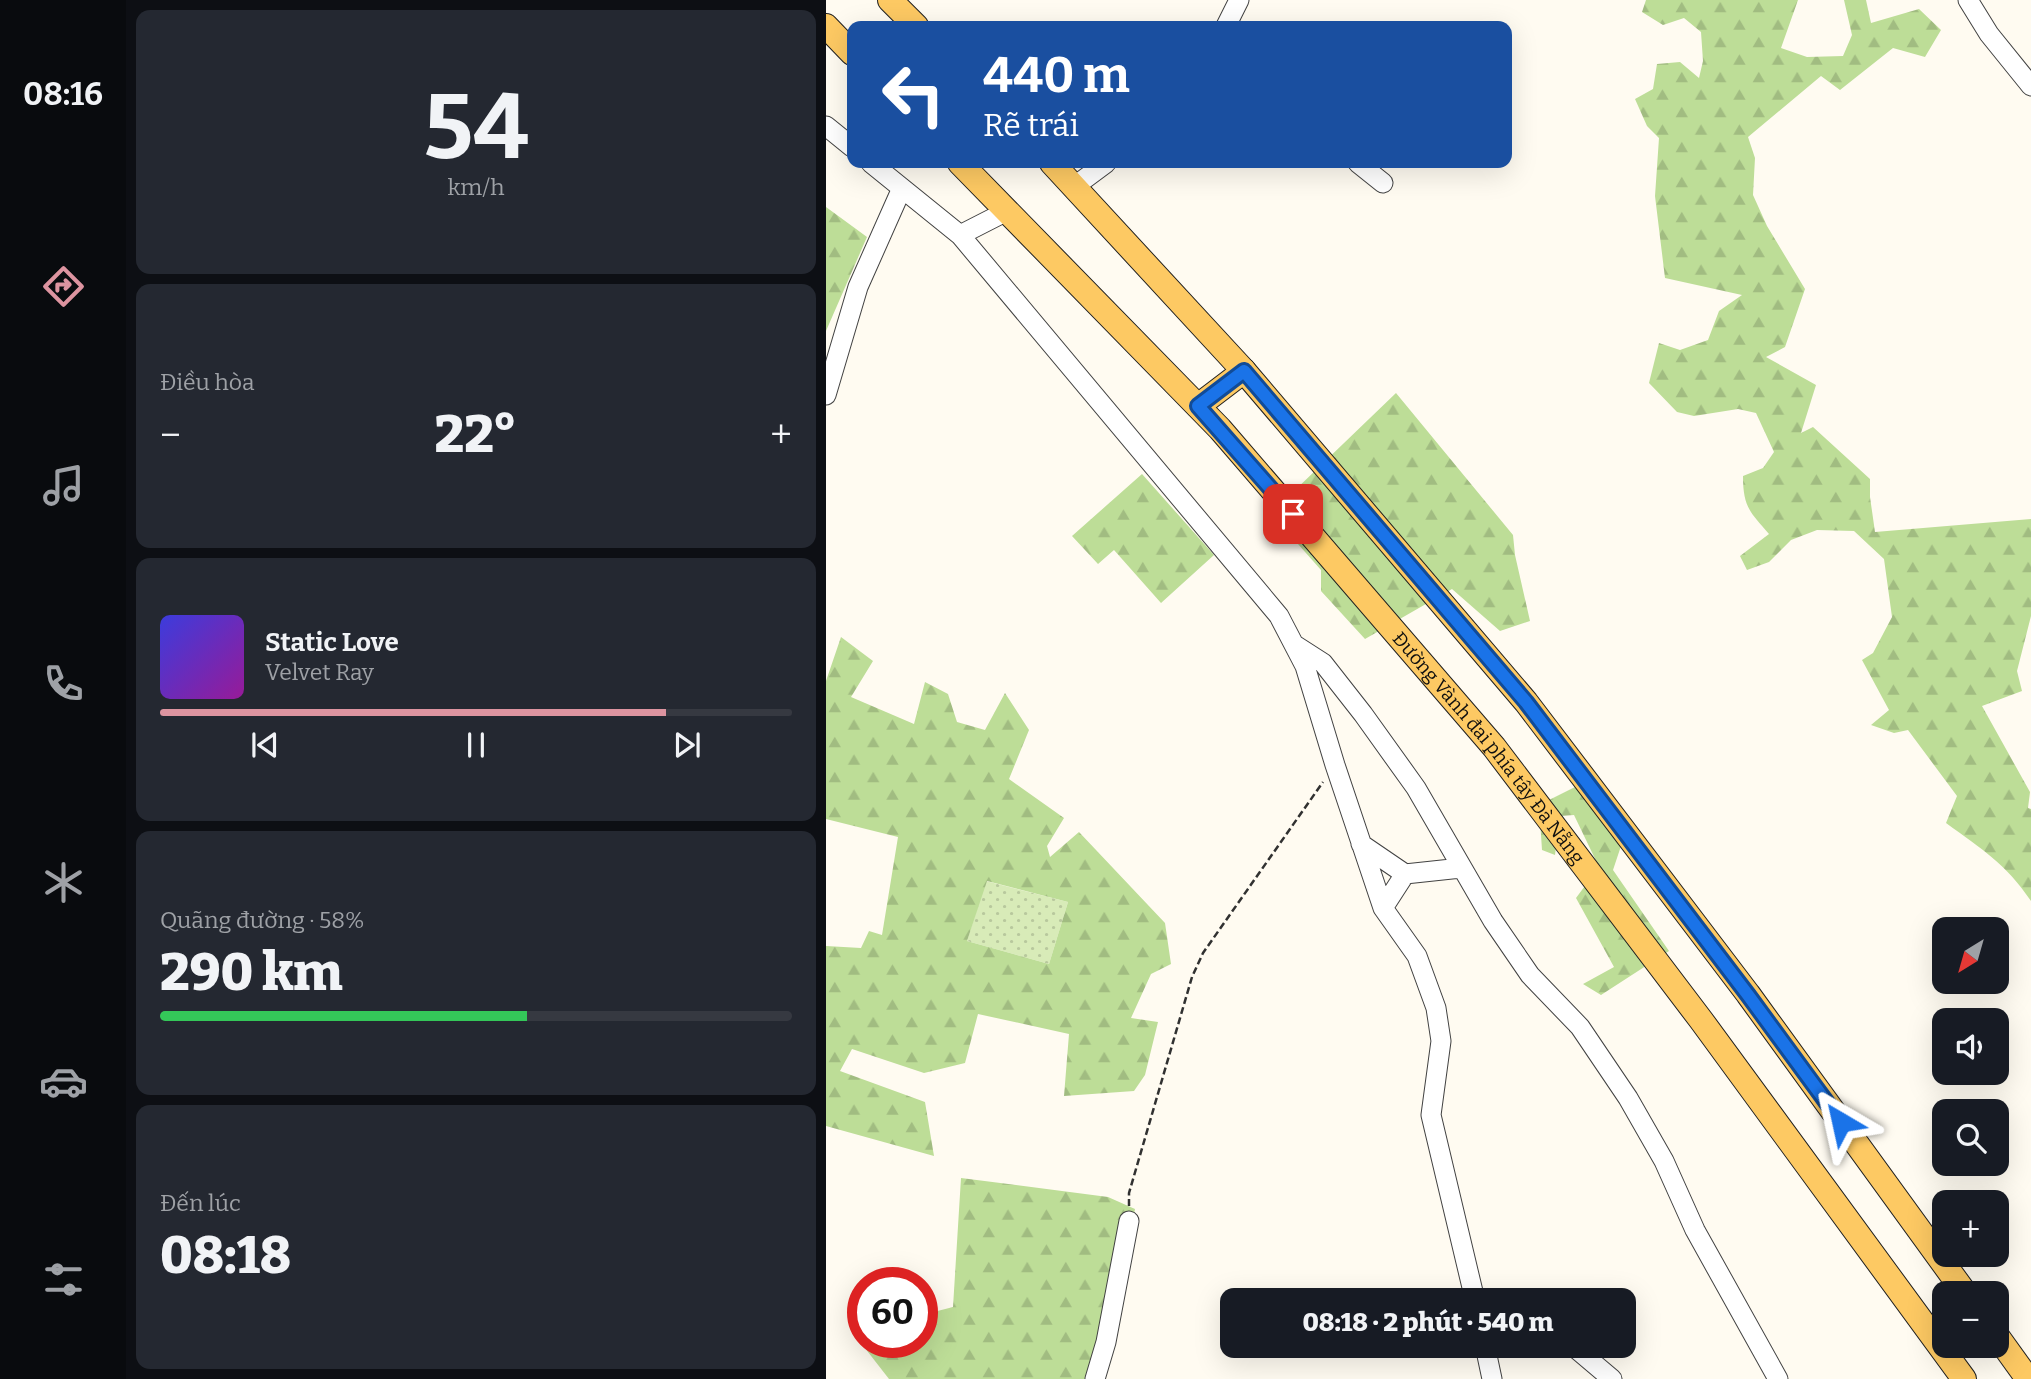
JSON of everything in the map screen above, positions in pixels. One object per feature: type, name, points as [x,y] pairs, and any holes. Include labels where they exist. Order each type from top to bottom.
[{"type":"main road","points":[[890,0],[911,21]]},
{"type":"main road","points":[[826,26],[847,47]]},
{"type":"main road","name":"Đường Vành đai phía tây Đà Nẵng","points":[[965,168],[1220,429],[1494,747],[1701,1020],[1964,1379]]},
{"type":"main road","points":[[1057,168],[1244,371],[1526,702],[1748,995],[1956,1281]]},
{"type":"main road","points":[[1198,406],[1244,371]]},
{"type":"main road","points":[[2009,1353],[2028,1379]]},
{"type":"street","points":[[1228,21],[1239,0]]},
{"type":"street","points":[[1968,0],[1989,34],[2031,86]]},
{"type":"street","points":[[826,126],[847,143]]},
{"type":"street","points":[[877,168],[960,235],[1279,616],[1294,644],[1305,666],[1383,908],[1417,956],[1436,1008],[1441,1041],[1431,1115],[1472,1288]]},
{"type":"street","points":[[1075,186],[1099,168]]},
{"type":"street","points":[[1364,168],[1382,183]]},
{"type":"street","points":[[826,395],[858,287],[902,188]]},
{"type":"street","points":[[960,235],[1007,211]]},
{"type":"street","points":[[1294,644],[1323,663],[1363,714],[1416,788],[1493,921],[1530,975],[1580,1027],[1629,1098],[1664,1161],[1695,1230],[1778,1379]]},
{"type":"street","points":[[1361,844],[1405,874],[1461,868]]},
{"type":"street","points":[[1383,908],[1405,874]]},
{"type":"street","points":[[1095,1379],[1106,1342],[1129,1221]]},
{"type":"street","points":[[1488,1358],[1492,1379]]},
{"type":"street","points":[[1587,1358],[1612,1379]]},
{"type":"path","points":[[1129,1221],[1129,1193],[1197,965],[1215,934],[1335,765]]},
{"type":"green space","points":[[1646,0],[1798,0],[1781,48],[1807,57],[1843,56],[1852,35],[1844,0],[1866,0],[1871,23],[1919,9],[1941,30],[1925,57],[1893,48],[1840,90],[1821,76],[1748,137],[1755,158],[1753,195],[1767,226],[1805,289],[1785,347],[1766,357],[1816,385],[1801,433],[1813,427],[1870,479],[1875,532],[2031,519],[2031,616],[2017,671],[2022,691],[1982,706],[2030,792],[2028,808],[2031,809],[2031,901],[2002,867],[1946,823],[1957,796],[1908,730],[1894,733],[1871,725],[1889,710],[1862,660],[1873,653],[1892,617],[1884,559],[1854,531],[1817,530],[1791,540],[1769,562],[1747,570],[1740,556],[1769,534],[1746,502],[1743,476],[1763,468],[1774,452],[1756,413],[1738,409],[1694,416],[1677,412],[1649,383],[1659,343],[1680,350],[1708,340],[1719,311],[1742,295],[1665,278],[1655,196],[1659,138],[1647,126],[1635,99],[1653,89],[1657,64],[1680,62],[1699,78],[1703,61],[1701,32],[1684,18],[1663,25],[1642,12]]},
{"type":"green space","points":[[826,207],[867,237],[826,331]]},
{"type":"green space","points":[[1396,393],[1513,535],[1530,621],[1500,631],[1452,589],[1365,639],[1321,591],[1321,570],[1290,535],[1291,494]]},
{"type":"green space","points":[[1142,474],[1214,555],[1161,603],[1114,550],[1098,564],[1072,536]]},
{"type":"green space","points":[[841,637],[873,661],[851,697],[914,724],[925,682],[948,694],[957,722],[985,730],[1005,693],[1029,730],[1009,779],[1064,818],[1047,846],[1050,857],[1079,832],[1165,923],[1171,964],[1151,974],[1131,1018],[1158,1022],[1145,1075],[1134,1091],[1064,1096],[1069,1034],[978,1014],[965,1063],[924,1073],[852,1049],[840,1071],[925,1102],[934,1156],[826,1126],[826,946],[861,948],[869,931],[882,935],[898,837],[826,819],[826,681]],"holes":[[[987,881],[1068,902],[1049,964],[967,941]]]},
{"type":"green space","points":[[1589,780],[1627,828],[1613,870],[1669,951],[1601,995],[1583,984],[1614,967],[1576,898],[1599,867],[1574,815],[1560,816],[1555,855],[1542,850],[1539,805]]},
{"type":"green space","points":[[986,881],[1068,902],[1049,964],[967,941]]},
{"type":"green space","points":[[961,1178],[1108,1197],[1135,1209],[1106,1370],[1101,1379],[889,1379],[873,1358],[938,1358],[938,1311],[953,1307]]},
{"type":"route","points":[[1293,514],[1198,406],[1244,371],[1526,702],[1841,1122]]}]
